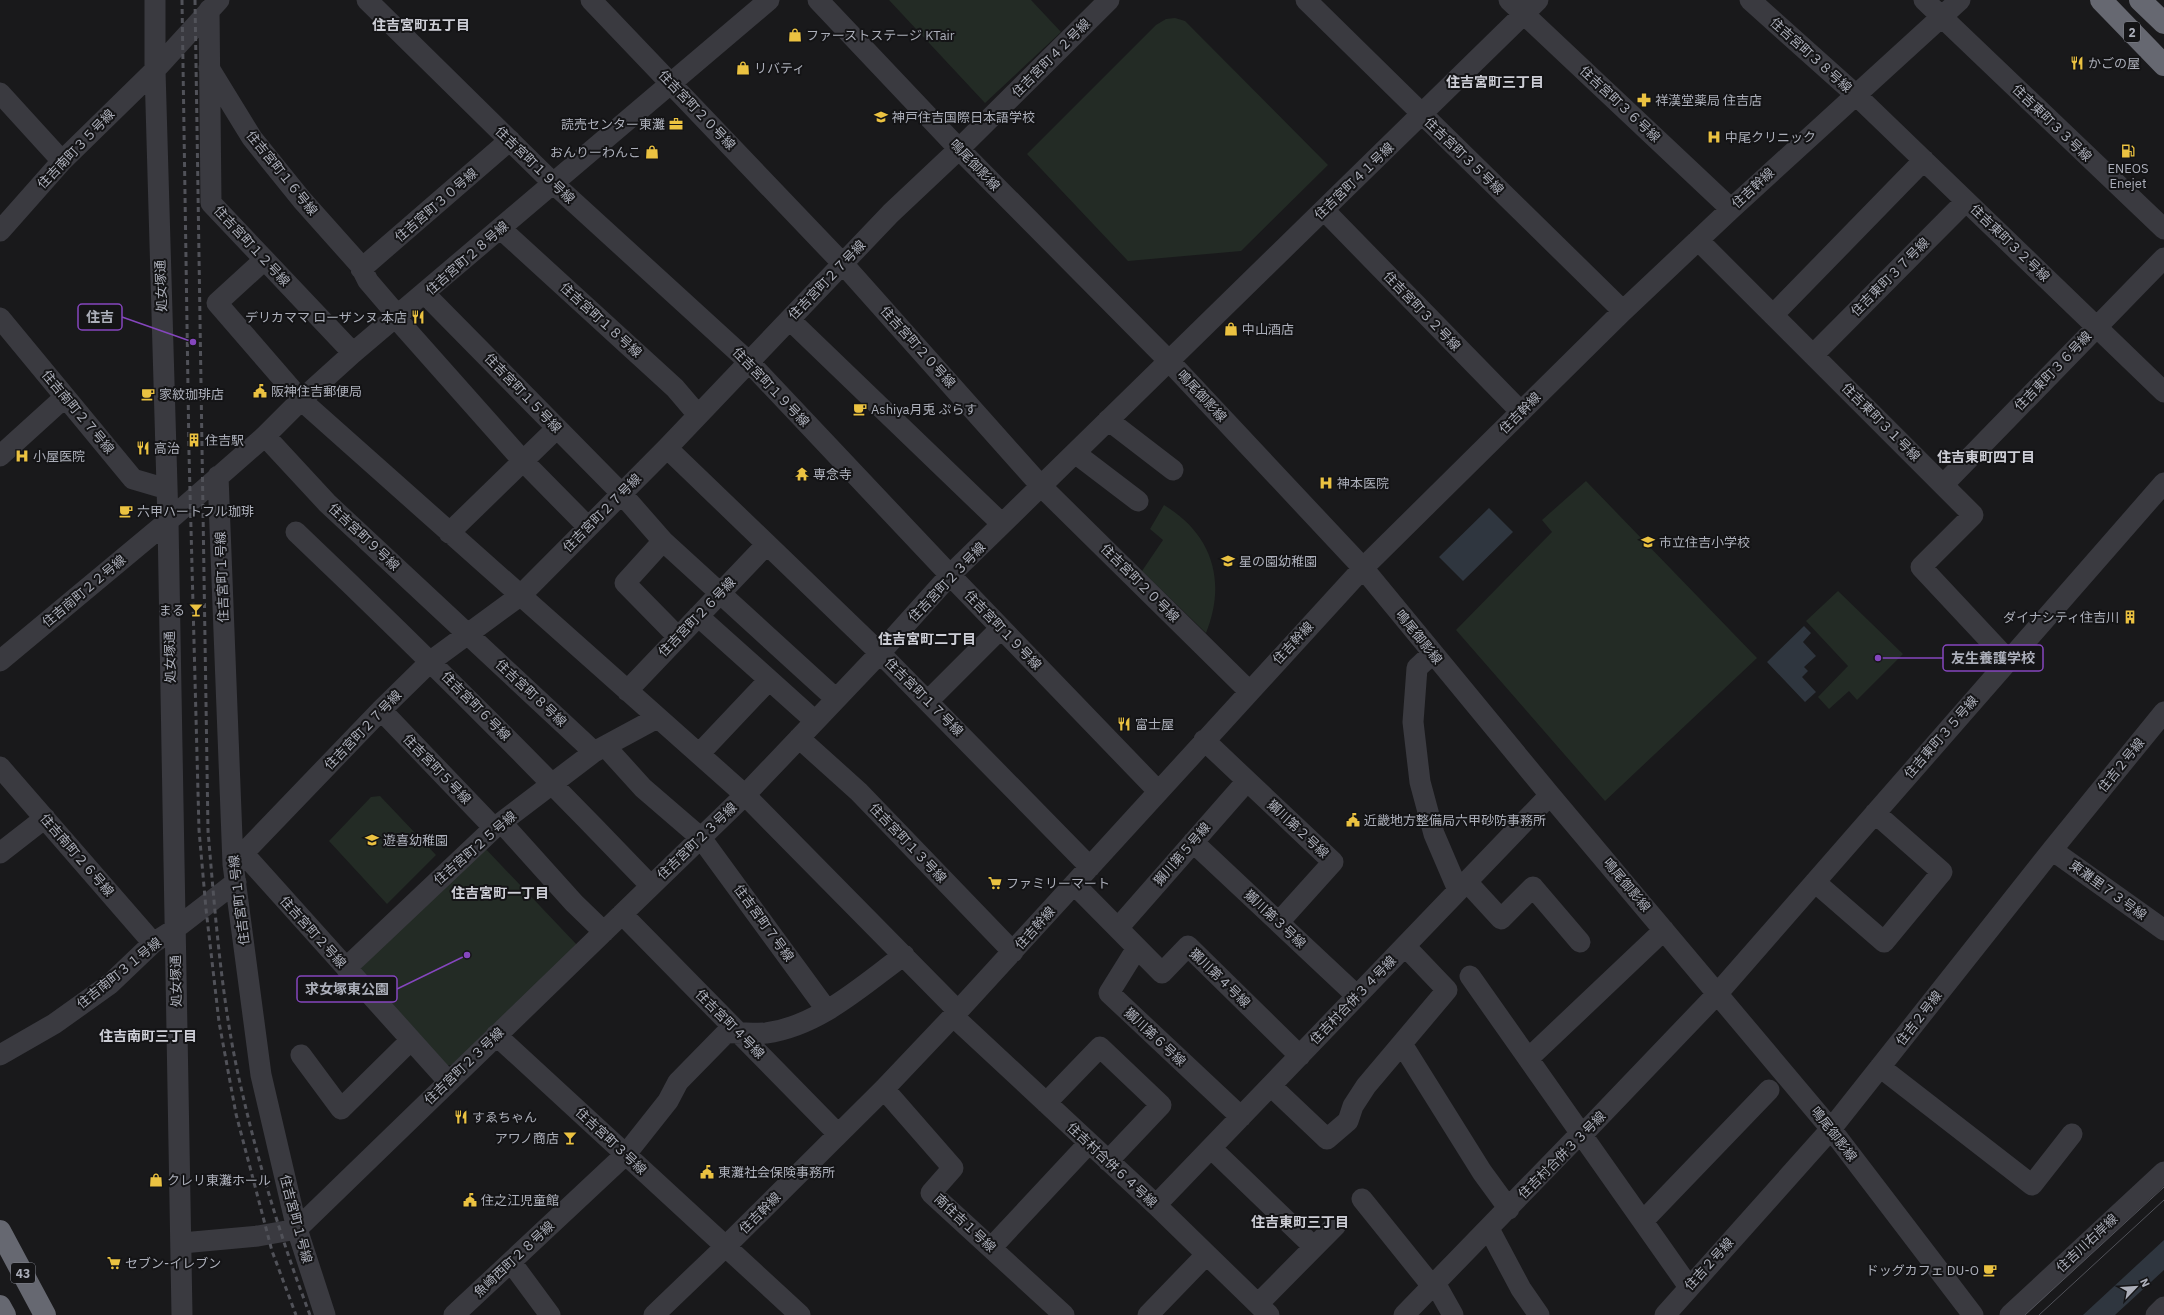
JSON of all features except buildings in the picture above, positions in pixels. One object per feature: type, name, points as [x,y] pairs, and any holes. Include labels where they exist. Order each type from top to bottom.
[{"type":"highway","name":"2","points":[[2101,0],[2164,65]]},
{"type":"highway","name":"2","points":[[2140,0],[2164,23]]},
{"type":"highway","name":"43","points":[[0,1231],[45,1315]]},
{"type":"highway","points":[[0,1253],[33,1315]]},
{"type":"highway","points":[[0,1306],[5,1315]]},
{"type":"street","name":"処女塚通","points":[[155,0],[155,70],[168,521],[182,1243],[182,1315]]},
{"type":"street","name":"住吉宮町１９号線","points":[[367,0],[554,184],[749,362],[950,575],[1158,791]]},
{"type":"street","name":"住吉宮町２０号線","points":[[591,0],[844,264],[1041,486],[1249,691]]},
{"type":"street","name":"住吉宮町２８号線","points":[[168,521],[265,436],[301,400],[353,353],[425,294],[770,0]]},
{"type":"street","name":"鳴尾御影線","points":[[818,0],[959,149],[1169,361],[1363,568],[1550,795],[1832,1129],[1973,1315]]},
{"type":"street","name":"住吉宮町４２号線","points":[[959,149],[1110,0]]},
{"type":"street","name":"住吉宮町３５号線","points":[[1306,0],[1421,115],[1623,311]]},
{"type":"street","name":"住吉宮町３８号線","points":[[1750,0],[1855,94]]},
{"type":"street","name":"住吉東町３３号線","points":[[1924,0],[2164,229]]},
{"type":"street","name":"住吉幹線","points":[[654,1315],[726,1246],[884,1089],[1013,952],[1204,740],[1363,568],[1623,311],[1855,94],[1960,0]]},
{"type":"street","name":"住吉南町３５号線","points":[[0,231],[62,161],[155,70],[214,5]]},
{"type":"street","points":[[209,67],[214,5]]},
{"type":"street","name":"住吉宮町４１号線","points":[[1169,361],[1421,115],[1524,5]]},
{"type":"street","name":"住吉宮町３６号線","points":[[1524,5],[1731,209]]},
{"type":"street","name":"住吉宮町１２号線","points":[[209,67],[211,203],[353,353]]},
{"type":"street","name":"住吉宮町１６号線","points":[[209,67],[252,138],[302,200],[361,269],[368,281],[397,317],[523,461],[588,527]]},
{"type":"street","points":[[0,93],[62,161]]},
{"type":"street","name":"住吉東町３２号線","points":[[1855,94],[2164,392]]},
{"type":"street","name":"住吉宮町３０号線","points":[[361,269],[510,140]]},
{"type":"street","name":"住吉宮町２７号線","points":[[175,929],[238,867],[381,710],[431,661],[521,595],[667,448],[891,213],[959,149]]},
{"type":"street","points":[[1774,314],[1924,160]]},
{"type":"street","name":"住吉東町３７号線","points":[[1814,354],[1966,201]]},
{"type":"street","name":"住吉宮町３２号線","points":[[1324,210],[1521,412]]},
{"type":"street","name":"住吉宮町１８号線","points":[[501,229],[675,388],[698,415]]},
{"type":"street","name":"住吉東町３１号線","points":[[1698,240],[1774,314],[1973,515],[1921,567],[2008,660]]},
{"type":"street","name":"住吉東町３６号線","points":[[1943,485],[2164,258]]},
{"type":"street","name":"住吉村合併６４号線","points":[[264,260],[217,303],[301,400],[745,795],[904,955],[955,1014],[1046,1103],[1156,1206],[1261,1311]]},
{"type":"street","name":"住吉宮町１５号線","points":[[425,294],[621,493],[663,541],[719,594],[836,699]]},
{"type":"street","name":"住吉南町２７号線","points":[[0,318],[133,480],[167,489]]},
{"type":"street","points":[[790,320],[1002,524]]},
{"type":"street","name":"住吉宮町２３号線","points":[[297,1229],[448,1080],[604,932],[745,795],[880,653],[950,575],[1169,361]]},
{"type":"street","points":[[0,456],[65,397]]},
{"type":"street","points":[[1108,420],[1173,470]]},
{"type":"street","points":[[449,533],[557,428]]},
{"type":"street","name":"住吉宮町９号線","points":[[265,436],[327,503],[468,634]]},
{"type":"street","name":"住吉宮町１７号線","points":[[667,448],[880,653],[1090,867]]},
{"type":"street","points":[[1075,453],[1138,501]]},
{"type":"street","name":"住吉宮町１号線","points":[[218,476],[238,867],[261,1075],[297,1229],[325,1315]]},
{"type":"street","name":"住吉東町３５号線","points":[[1718,993],[2164,483]]},
{"type":"street","name":"住吉南町２２号線","points":[[0,661],[168,521]]},
{"type":"street","name":"住吉宮町６号線","points":[[296,532],[431,661],[553,783],[651,886]]},
{"type":"street","points":[[663,541],[625,583],[678,637]]},
{"type":"street","name":"住吉宮町２６号線","points":[[627,691],[767,544]]},
{"type":"street","points":[[698,616],[815,721]]},
{"type":"street","points":[[928,701],[1001,628]]},
{"type":"street","name":"住吉宮町８号線","points":[[468,634],[701,838]]},
{"type":"street","points":[[1433,653],[1418,668],[1413,722],[1420,782],[1434,834],[1462,886],[1501,919],[1533,887],[1580,942]]},
{"type":"street","points":[[699,754],[769,680]]},
{"type":"street","name":"住吉宮町５号線","points":[[381,710],[604,932]]},
{"type":"street","name":"住吉２号線","points":[[1665,1315],[1688,1287],[1832,1129],[2052,850],[2164,712]]},
{"type":"street","name":"住吉宮町２５号線","points":[[346,968],[498,825],[600,749],[657,718]]},
{"type":"street","name":"住吉宮町１３号線","points":[[799,738],[859,792],[1013,952]]},
{"type":"street","name":"獺川第２号線","points":[[1204,740],[1333,862],[1279,922]]},
{"type":"street","name":"住吉南町２６号線","points":[[0,767],[153,943]]},
{"type":"street","name":"獺川第５号線","points":[[1118,928],[1247,781]]},
{"type":"street","name":"住吉村合併３４号線","points":[[1156,1206],[1550,795]]},
{"type":"street","points":[[1815,882],[1884,942],[1942,872],[1876,813]]},
{"type":"street","points":[[0,853],[45,818]]},
{"type":"street","name":"住吉宮町７号線","points":[[701,838],[826,1009]]},
{"type":"street","name":"獺川第３号線","points":[[1193,842],[1357,996]]},
{"type":"street","name":"東灘里７３号線","points":[[2052,850],[2164,930]]},
{"type":"street","name":"住吉宮町２号線","points":[[238,867],[346,968],[448,1080]]},
{"type":"street","name":"獺川第４号線","points":[[1074,884],[1162,973],[1188,946],[1300,1056]]},
{"type":"street","name":"住吉宮町４号線","points":[[622,914],[838,1134]]},
{"type":"street","name":"住吉南町３１号線","points":[[0,1055],[54,1024],[110,984],[153,943],[175,929]]},
{"type":"street","points":[[1529,1058],[1664,930]]},
{"type":"street","points":[[1271,1086],[1327,1139],[1348,1121],[1353,1106],[1366,1086],[1448,990],[1405,946]]},
{"type":"street","name":"獺川第６号線","points":[[1137,948],[1109,993],[1241,1117]]},
{"type":"street","points":[[737,1032],[765,1033],[789,1028],[808,1020],[853,993],[904,955]]},
{"type":"street","points":[[1470,976],[1583,1134],[1688,1287]]},
{"type":"street","name":"住吉村合併３３号線","points":[[1404,1315],[1489,1230],[1573,1141],[1583,1134],[1718,993]]},
{"type":"street","name":"魚崎西町２８号線","points":[[454,1315],[626,1154],[668,1101],[678,1082],[726,1033],[737,1032]]},
{"type":"street","name":"住吉宮町３号線","points":[[496,1035],[800,1315]]},
{"type":"street","points":[[302,1055],[341,1109],[411,1040]]},
{"type":"street","points":[[1402,1044],[1482,1172],[1509,1209]]},
{"type":"street","points":[[1046,1103],[1100,1047],[1161,1105],[1108,1162]]},
{"type":"street","points":[[1880,1067],[2032,1185],[2072,1134]]},
{"type":"street","name":"南住吉１号線","points":[[884,1089],[953,1168],[931,1193],[1064,1315]]},
{"type":"street","points":[[1643,1221],[1769,1090]]},
{"type":"street","points":[[992,1248],[1089,1143]]},
{"type":"street","points":[[1212,1148],[1314,1247]]},
{"type":"street","name":"住吉川右岸線","points":[[2010,1315],[2164,1172]]},
{"type":"street","points":[[1362,1199],[1434,1285],[1453,1315]]},
{"type":"street","points":[[1261,1311],[1314,1247],[1336,1225]]},
{"type":"street","points":[[182,1243],[258,1236],[297,1229]]},
{"type":"street","points":[[1489,1230],[1521,1289],[1539,1315]]},
{"type":"street","points":[[1148,1315],[1206,1255]]},
{"type":"street","points":[[511,1262],[550,1315]]},
{"type":"street","points":[[2156,1315],[2164,1307]]},
{"type":"shaded area","points":[[889,0],[1031,0],[1061,32],[985,103]]},
{"type":"shaded area","points":[[1175,18],[1185,21],[1328,165],[1241,251],[1128,261],[1027,154],[1156,25],[1166,19]]},
{"type":"shaded area","points":[[1586,481],[1757,658],[1605,801],[1456,630],[1552,532],[1542,520]]},
{"type":"shaded area","points":[[1164,505],[1194,530],[1204,545],[1211,560],[1215,577],[1215,595],[1212,614],[1206,633],[1142,571],[1163,540],[1150,529]]},
{"type":"shaded area","points":[[1489,508],[1513,532],[1463,581],[1439,557]]},
{"type":"shaded area","points":[[1838,591],[1903,654],[1857,700],[1849,691],[1829,709],[1818,697],[1848,666],[1806,621]]},
{"type":"shaded area","points":[[1804,626],[1811,633],[1803,642],[1816,656],[1804,667],[1808,671],[1802,677],[1816,692],[1805,702],[1767,662]]},
{"type":"shaded area","points":[[380,796],[436,855],[387,904],[329,841],[371,797]]},
{"type":"shaded area","points":[[482,845],[578,946],[456,1064],[445,1066],[358,971]]},
{"type":"shaded area","points":[[2164,1240],[2164,1270],[2115,1315],[2083,1315]]},
{"type":"tram line","points":[[2025,1315],[2164,1187]]},
{"type":"tram line","points":[[2039,1315],[2164,1200]]},
{"type":"railway","points":[[182,0],[189,453],[199,830],[206,909],[219,1022],[236,1114],[272,1251],[296,1315]]},
{"type":"railway","points":[[195,0],[208,831],[213,892],[227,1014],[238,1074],[270,1196],[310,1315]]},
{"type":"place","name":"ファーストステージ KTair","points":[[795,35]]},
{"type":"place","name":"かごの屋","points":[[2077,63]]},
{"type":"place","name":"リバティ","points":[[743,68]]},
{"type":"place","name":"祥漢堂薬局 住吉店","points":[[1644,100]]},
{"type":"place","name":"神戸住吉国際日本語学校","points":[[881,117]]},
{"type":"place","name":"読売センター東灘","points":[[676,124]]},
{"type":"place","name":"中尾クリニック","points":[[1714,137]]},
{"type":"place","name":"ENEOS Enejet","points":[[2128,151]]},
{"type":"place","name":"おんりーわんこ","points":[[652,152]]},
{"type":"place","name":"デリカママ ローザンヌ 本店","points":[[418,317]]},
{"type":"place","name":"中山酒店","points":[[1231,329]]},
{"type":"place","name":"住吉","points":[[193,342]]},
{"type":"place","name":"阪神住吉郵便局","points":[[260,391]]},
{"type":"place","name":"家紋珈琲店","points":[[148,394]]},
{"type":"place","name":"Ashiya月兎 ぷらす","points":[[860,409]]},
{"type":"place","name":"住吉駅","points":[[194,440]]},
{"type":"place","name":"高治","points":[[143,448]]},
{"type":"place","name":"小屋医院","points":[[22,456]]},
{"type":"place","name":"専念寺","points":[[802,474]]},
{"type":"place","name":"神本医院","points":[[1326,483]]},
{"type":"place","name":"六甲ハートフル珈琲","points":[[126,511]]},
{"type":"place","name":"市立住吉小学校","points":[[1648,542]]},
{"type":"place","name":"星の園幼稚園","points":[[1228,561]]},
{"type":"place","name":"まる","points":[[196,610]]},
{"type":"place","name":"ダイナシティ住吉川","points":[[2130,617]]},
{"type":"place","name":"友生養護学校","points":[[1878,658]]},
{"type":"place","name":"富士屋","points":[[1124,724]]},
{"type":"place","name":"近畿地方整備局六甲砂防事務所","points":[[1353,820]]},
{"type":"place","name":"遊喜幼稚園","points":[[372,840]]},
{"type":"place","name":"ファミリーマート","points":[[995,883]]},
{"type":"place","name":"求女塚東公園","points":[[467,955]]},
{"type":"place","name":"すゑちゃん","points":[[461,1117]]},
{"type":"place","name":"アワノ商店","points":[[570,1138]]},
{"type":"place","name":"東灘社会保険事務所","points":[[707,1172]]},
{"type":"place","name":"クレリ東灘ホール","points":[[156,1180]]},
{"type":"place","name":"住之江児童館","points":[[470,1200]]},
{"type":"place","name":"セブン-イレブン","points":[[114,1263]]},
{"type":"place","name":"ドッグカフェ DU-O","points":[[1990,1270]]},
{"type":"district","name":"住吉宮町五丁目","points":[[421,25]]},
{"type":"district","name":"住吉宮町三丁目","points":[[1495,82]]},
{"type":"district","name":"住吉東町四丁目","points":[[1986,457]]},
{"type":"district","name":"住吉宮町二丁目","points":[[927,639]]},
{"type":"district","name":"住吉宮町一丁目","points":[[500,893]]},
{"type":"district","name":"住吉南町三丁目","points":[[148,1036]]},
{"type":"district","name":"住吉東町三丁目","points":[[1300,1222]]}]
